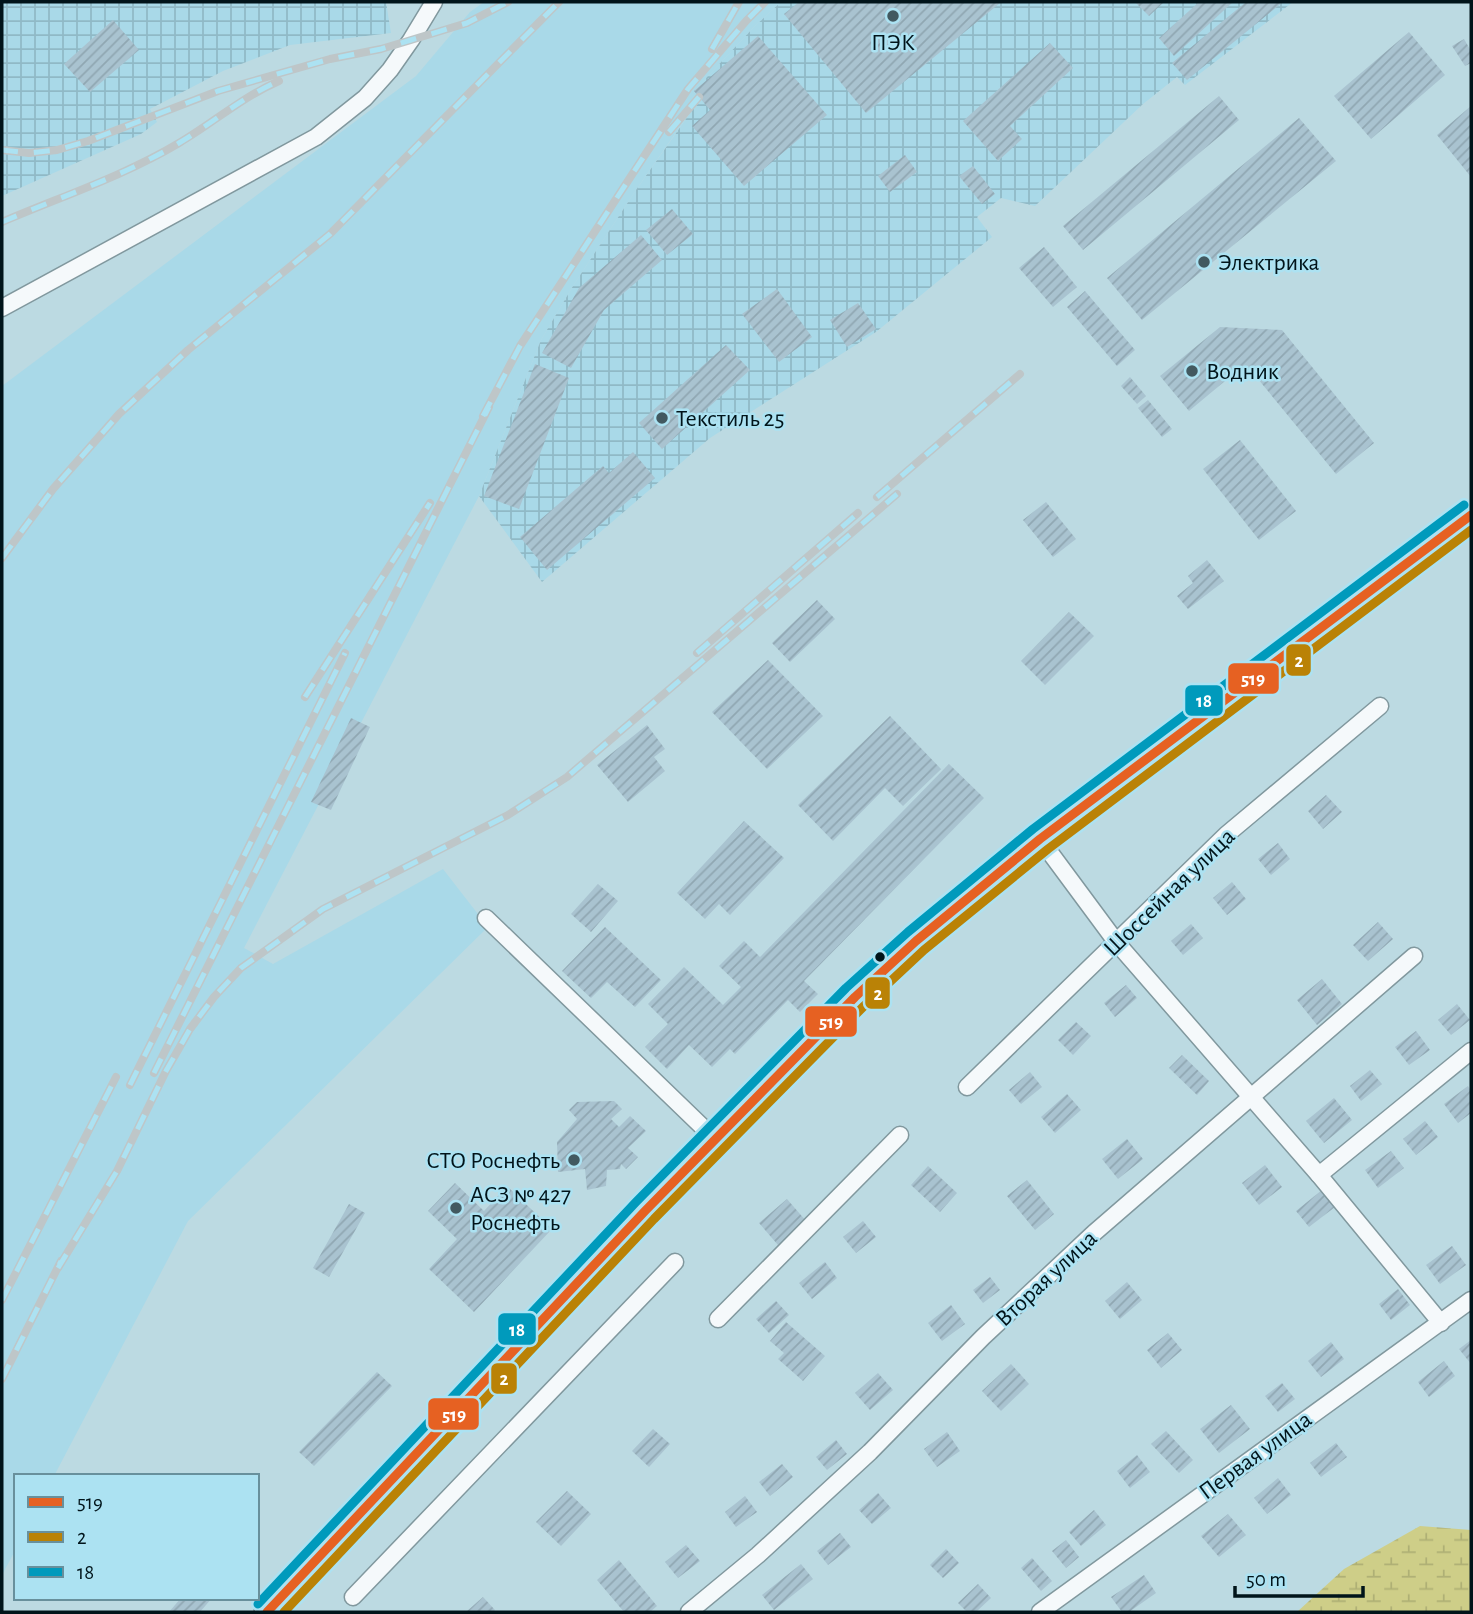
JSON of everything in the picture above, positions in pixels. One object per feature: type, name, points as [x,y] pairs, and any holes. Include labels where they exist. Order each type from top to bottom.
[{"type":"main road","points":[[267,1612],[855,997],[963,900],[1040,839],[1471,514]]},
{"type":"street","points":[[2,308],[316,138],[365,98],[390,70],[434,2]]},
{"type":"street","name":"Шоссейная улица","points":[[967,1087],[1226,835],[1380,706]]},
{"type":"street","points":[[1040,839],[1117,943],[1319,1175],[1441,1323]]},
{"type":"street","points":[[486,918],[716,1140]]},
{"type":"street","name":"Вторая улица","points":[[689,1612],[758,1555],[870,1452],[1045,1278],[1250,1096],[1414,956]]},
{"type":"street","points":[[1319,1175],[1471,1051]]},
{"type":"street","points":[[718,1320],[900,1135]]},
{"type":"street","points":[[353,1597],[675,1262]]},
{"type":"street","name":"Первая улица","points":[[1040,1612],[1471,1300]]},
{"type":"shaded area","points":[[2,2],[386,2],[391,33],[290,45],[223,71],[150,109],[157,122],[141,134],[2,196]]},
{"type":"shaded area","points":[[484,2],[781,2],[694,91],[700,98],[636,190],[541,340],[479,496],[244,948],[273,964],[443,869],[488,927],[188,1221],[55,1474],[14,1474],[14,1553],[2,1575],[2,386],[416,76],[470,12]]},
{"type":"shaded area","points":[[781,2],[1293,2],[1185,85],[1177,77],[1143,104],[1035,206],[1001,198],[977,217],[992,237],[876,332],[710,438],[542,582],[479,496],[541,340],[636,190],[700,99],[694,91]]},
{"type":"green space","points":[[1420,1526],[1471,1530],[1471,1612],[1297,1612],[1344,1569]]},
{"type":"building","points":[[799,2],[1000,3],[866,113],[784,14]]},
{"type":"building","points":[[1135,2],[1164,2],[1149,16]]},
{"type":"building","points":[[1199,2],[1233,2],[1174,56],[1159,38]]},
{"type":"building","points":[[1246,2],[1283,2],[1187,80],[1172,63]]},
{"type":"building","points":[[113,20],[139,50],[90,92],[64,64]]},
{"type":"building","points":[[1409,32],[1445,75],[1371,139],[1334,96]]},
{"type":"building","points":[[758,36],[827,115],[744,186],[692,126],[710,110],[694,91]]},
{"type":"building","points":[[1464,39],[1471,51],[1471,63],[1465,66],[1452,46]]},
{"type":"building","points":[[1050,43],[1073,68],[1010,126],[1022,139],[998,161],[963,121]]},
{"type":"building","points":[[1219,96],[1239,120],[1083,250],[1063,226]]},
{"type":"building","points":[[1471,106],[1471,177],[1437,135]]},
{"type":"building","points":[[1299,118],[1336,161],[1142,320],[1107,278]]},
{"type":"building","points":[[905,155],[917,172],[890,192],[878,176]]},
{"type":"building","points":[[973,166],[995,194],[982,204],[959,176]]},
{"type":"building","points":[[672,209],[693,234],[667,255],[646,230]]},
{"type":"building","points":[[641,235],[662,260],[604,310],[571,368],[542,353],[579,288]]},
{"type":"building","points":[[1044,247],[1077,287],[1053,307],[1019,268]]},
{"type":"building","points":[[777,289],[812,337],[779,362],[742,314]]},
{"type":"building","points":[[1085,291],[1135,350],[1117,366],[1067,307]]},
{"type":"building","points":[[858,303],[876,329],[847,347],[830,320]]},
{"type":"building","points":[[1220,327],[1282,330],[1374,443],[1336,474],[1253,373],[1237,371],[1189,411],[1160,376]]},
{"type":"building","points":[[726,345],[750,370],[662,449],[639,423]]},
{"type":"building","points":[[535,364],[569,378],[519,509],[484,496]]},
{"type":"building","points":[[1130,377],[1146,396],[1137,404],[1121,386]]},
{"type":"building","points":[[1148,400],[1172,429],[1162,437],[1138,408]]},
{"type":"building","points":[[1240,440],[1296,511],[1259,540],[1203,469]]},
{"type":"building","points":[[633,452],[655,478],[547,570],[520,537],[603,466],[609,473]]},
{"type":"building","points":[[1046,502],[1076,539],[1053,557],[1023,520]]},
{"type":"building","points":[[1207,560],[1224,581],[1188,609],[1177,596],[1193,583],[1188,576]]},
{"type":"building","points":[[817,600],[835,619],[790,662],[772,643]]},
{"type":"building","points":[[1069,612],[1094,636],[1045,685],[1021,661]]},
{"type":"building","points":[[768,660],[823,716],[767,769],[712,712]]},
{"type":"building","points":[[890,716],[941,769],[903,806],[885,788],[833,841],[798,805]]},
{"type":"building","points":[[351,718],[370,727],[331,810],[311,802]]},
{"type":"building","points":[[647,725],[665,749],[654,757],[665,771],[628,802],[597,765]]},
{"type":"building","points":[[949,764],[984,798],[804,981],[818,994],[800,1012],[788,1000],[735,1054],[730,1049],[712,1067],[689,1045],[667,1069],[645,1047],[668,1024],[648,1004],[684,967],[723,1005],[741,987],[719,966],[744,941],[760,957]]},
{"type":"building","points":[[1326,795],[1342,812],[1323,829],[1308,811]]},
{"type":"building","points":[[744,821],[784,858],[730,915],[719,904],[705,919],[677,893]]},
{"type":"building","points":[[1278,843],[1290,859],[1271,875],[1258,859]]},
{"type":"building","points":[[1232,882],[1246,899],[1227,915],[1213,898]]},
{"type":"building","points":[[598,884],[618,901],[591,932],[571,914]]},
{"type":"building","points":[[1378,922],[1393,939],[1368,961],[1353,945]]},
{"type":"building","points":[[1191,924],[1203,938],[1183,955],[1171,941]]},
{"type":"building","points":[[605,927],[661,980],[635,1007],[607,982],[591,998],[562,971]]},
{"type":"building","points":[[1322,979],[1342,1004],[1317,1025],[1297,1000]]},
{"type":"building","points":[[1126,985],[1137,998],[1115,1017],[1104,1003]]},
{"type":"building","points":[[1457,1004],[1470,1020],[1451,1035],[1438,1020]]},
{"type":"building","points":[[1076,1022],[1091,1036],[1073,1055],[1058,1040]]},
{"type":"building","points":[[1416,1031],[1430,1050],[1409,1065],[1395,1047]]},
{"type":"building","points":[[1182,1055],[1209,1081],[1197,1095],[1169,1068]]},
{"type":"building","points":[[1370,1070],[1382,1084],[1361,1101],[1350,1086]]},
{"type":"building","points":[[1030,1072],[1042,1087],[1021,1104],[1009,1090]]},
{"type":"building","points":[[1468,1086],[1471,1091],[1471,1113],[1458,1123],[1444,1104]]},
{"type":"building","points":[[1067,1094],[1081,1110],[1055,1133],[1041,1117]]},
{"type":"building","points":[[1334,1098],[1352,1120],[1324,1143],[1306,1121]]},
{"type":"building","points":[[614,1101],[622,1109],[611,1119],[619,1127],[630,1116],[646,1131],[628,1148],[638,1157],[626,1169],[621,1164],[620,1169],[607,1170],[606,1186],[587,1190],[585,1169],[558,1172],[557,1142],[577,1119],[569,1110],[577,1102]]},
{"type":"building","points":[[1425,1121],[1438,1137],[1416,1155],[1403,1139]]},
{"type":"building","points":[[1127,1139],[1143,1159],[1118,1179],[1102,1159]]},
{"type":"building","points":[[1391,1151],[1404,1168],[1378,1188],[1365,1170]]},
{"type":"building","points":[[1265,1165],[1282,1187],[1259,1205],[1242,1183]]},
{"type":"building","points":[[928,1166],[957,1193],[940,1212],[911,1185]]},
{"type":"building","points":[[1027,1180],[1054,1214],[1035,1230],[1007,1196]]},
{"type":"building","points":[[455,1183],[484,1211],[507,1186],[552,1229],[474,1312],[429,1269],[457,1239],[428,1211]]},
{"type":"building","points":[[1322,1190],[1335,1207],[1309,1227],[1296,1211]]},
{"type":"building","points":[[787,1199],[806,1221],[778,1245],[759,1223]]},
{"type":"building","points":[[349,1204],[365,1213],[329,1277],[313,1268]]},
{"type":"building","points":[[863,1221],[876,1237],[856,1253],[843,1237]]},
{"type":"building","points":[[1452,1246],[1466,1265],[1440,1284],[1426,1265]]},
{"type":"building","points":[[825,1262],[837,1278],[812,1299],[799,1283]]},
{"type":"building","points":[[990,1277],[1000,1290],[983,1303],[973,1290]]},
{"type":"building","points":[[1127,1282],[1142,1300],[1120,1319],[1105,1301]]},
{"type":"building","points":[[1398,1289],[1410,1305],[1391,1320],[1379,1304]]},
{"type":"building","points":[[776,1301],[789,1315],[769,1333],[756,1319]]},
{"type":"building","points":[[951,1305],[965,1324],[942,1341],[928,1323]]},
{"type":"building","points":[[786,1322],[825,1356],[803,1381],[778,1359],[784,1353],[770,1341]]},
{"type":"building","points":[[1168,1333],[1182,1350],[1161,1368],[1147,1350]]},
{"type":"building","points":[[1471,1340],[1471,1364],[1459,1349]]},
{"type":"building","points":[[1331,1342],[1344,1359],[1321,1377],[1308,1361]]},
{"type":"building","points":[[1444,1361],[1455,1376],[1429,1397],[1418,1382]]},
{"type":"building","points":[[1011,1364],[1029,1384],[1001,1411],[982,1391]]},
{"type":"building","points":[[377,1372],[392,1386],[314,1466],[299,1452]]},
{"type":"building","points":[[878,1373],[893,1390],[870,1410],[855,1393]]},
{"type":"building","points":[[1282,1383],[1295,1399],[1278,1412],[1265,1396]]},
{"type":"building","points":[[1231,1405],[1250,1429],[1219,1453],[1200,1429]]},
{"type":"building","points":[[653,1429],[670,1444],[649,1467],[632,1451]]},
{"type":"building","points":[[1166,1431],[1193,1460],[1179,1473],[1151,1444]]},
{"type":"building","points":[[947,1432],[960,1451],[937,1467],[924,1449]]},
{"type":"building","points":[[836,1440],[847,1454],[827,1470],[816,1457]]},
{"type":"building","points":[[1336,1443],[1347,1457],[1321,1477],[1310,1463]]},
{"type":"building","points":[[1137,1455],[1150,1472],[1130,1488],[1117,1471]]},
{"type":"building","points":[[782,1464],[793,1477],[770,1496],[759,1482]]},
{"type":"building","points":[[1278,1478],[1291,1495],[1267,1514],[1254,1498]]},
{"type":"building","points":[[567,1491],[591,1514],[561,1546],[536,1522]]},
{"type":"building","points":[[878,1493],[891,1508],[872,1524],[859,1510]]},
{"type":"building","points":[[745,1496],[757,1512],[736,1527],[725,1512]]},
{"type":"building","points":[[1094,1510],[1106,1525],[1081,1546],[1069,1532]]},
{"type":"building","points":[[1228,1514],[1246,1535],[1219,1557],[1201,1536]]},
{"type":"building","points":[[840,1533],[851,1547],[828,1565],[817,1551]]},
{"type":"building","points":[[1066,1540],[1079,1557],[1066,1568],[1052,1551]]},
{"type":"building","points":[[686,1545],[700,1561],[678,1578],[665,1562]]},
{"type":"building","points":[[946,1549],[959,1563],[943,1578],[930,1565]]},
{"type":"building","points":[[1032,1558],[1052,1581],[1041,1591],[1021,1568]]},
{"type":"building","points":[[619,1560],[657,1606],[650,1612],[624,1612],[597,1580]]},
{"type":"building","points":[[801,1564],[813,1579],[774,1610],[762,1595]]},
{"type":"building","points":[[1144,1575],[1156,1593],[1129,1612],[1122,1612],[1111,1597]]},
{"type":"building","points":[[978,1584],[991,1598],[976,1612],[967,1612],[958,1603]]},
{"type":"building","points":[[483,1597],[495,1610],[493,1612],[466,1612]]},
{"type":"building","points":[[179,1600],[210,1600],[200,1612],[169,1612]]},
{"type":"railway","points":[[2,150],[29,153],[57,150],[88,141],[218,91],[330,59],[381,49],[467,23],[508,2]]},
{"type":"railway","points":[[2,558],[53,489],[119,414],[188,350],[330,234],[559,2]]},
{"type":"railway","points":[[712,49],[739,2]]},
{"type":"railway","points":[[483,416],[520,346],[688,89],[765,2]]},
{"type":"railway","points":[[2,222],[158,155],[279,81]]},
{"type":"railway","points":[[669,132],[699,97]]},
{"type":"railway","points":[[877,497],[1020,374]]},
{"type":"railway","points":[[154,1073],[489,407]]},
{"type":"railway","points":[[58,1268],[117,1171],[166,1071],[190,1029],[214,997],[241,968],[323,909],[508,815],[567,777],[897,494]]},
{"type":"railway","points":[[305,697],[430,503]]},
{"type":"railway","points":[[697,653],[858,513]]},
{"type":"railway","points":[[130,1085],[345,653]]},
{"type":"railway","points":[[2,1300],[116,1077]]},
{"type":"railway","points":[[2,1379],[61,1261]]},
{"type":"transit line","name":"18","points":[[258,1604],[636,1202],[846,988],[908,932],[1033,829],[1464,505]]},
{"type":"transit line","name":"519","points":[[267,1612],[645,1211],[855,997],[916,941],[1040,839],[1471,515]]},
{"type":"transit line","name":"2","points":[[284,1612],[654,1219],[864,1006],[924,950],[1048,849],[1471,530]]},
{"type":"place","name":"ПЭК","points":[[893,16]]},
{"type":"place","name":"Электрика","points":[[1204,262]]},
{"type":"place","name":"Водник","points":[[1192,371]]},
{"type":"place","name":"Текстиль 25","points":[[662,418]]},
{"type":"place","name":"СТО Роснефть","points":[[574,1160]]},
{"type":"place","name":"АСЗ № 427 Роснефть","points":[[456,1208]]}]
